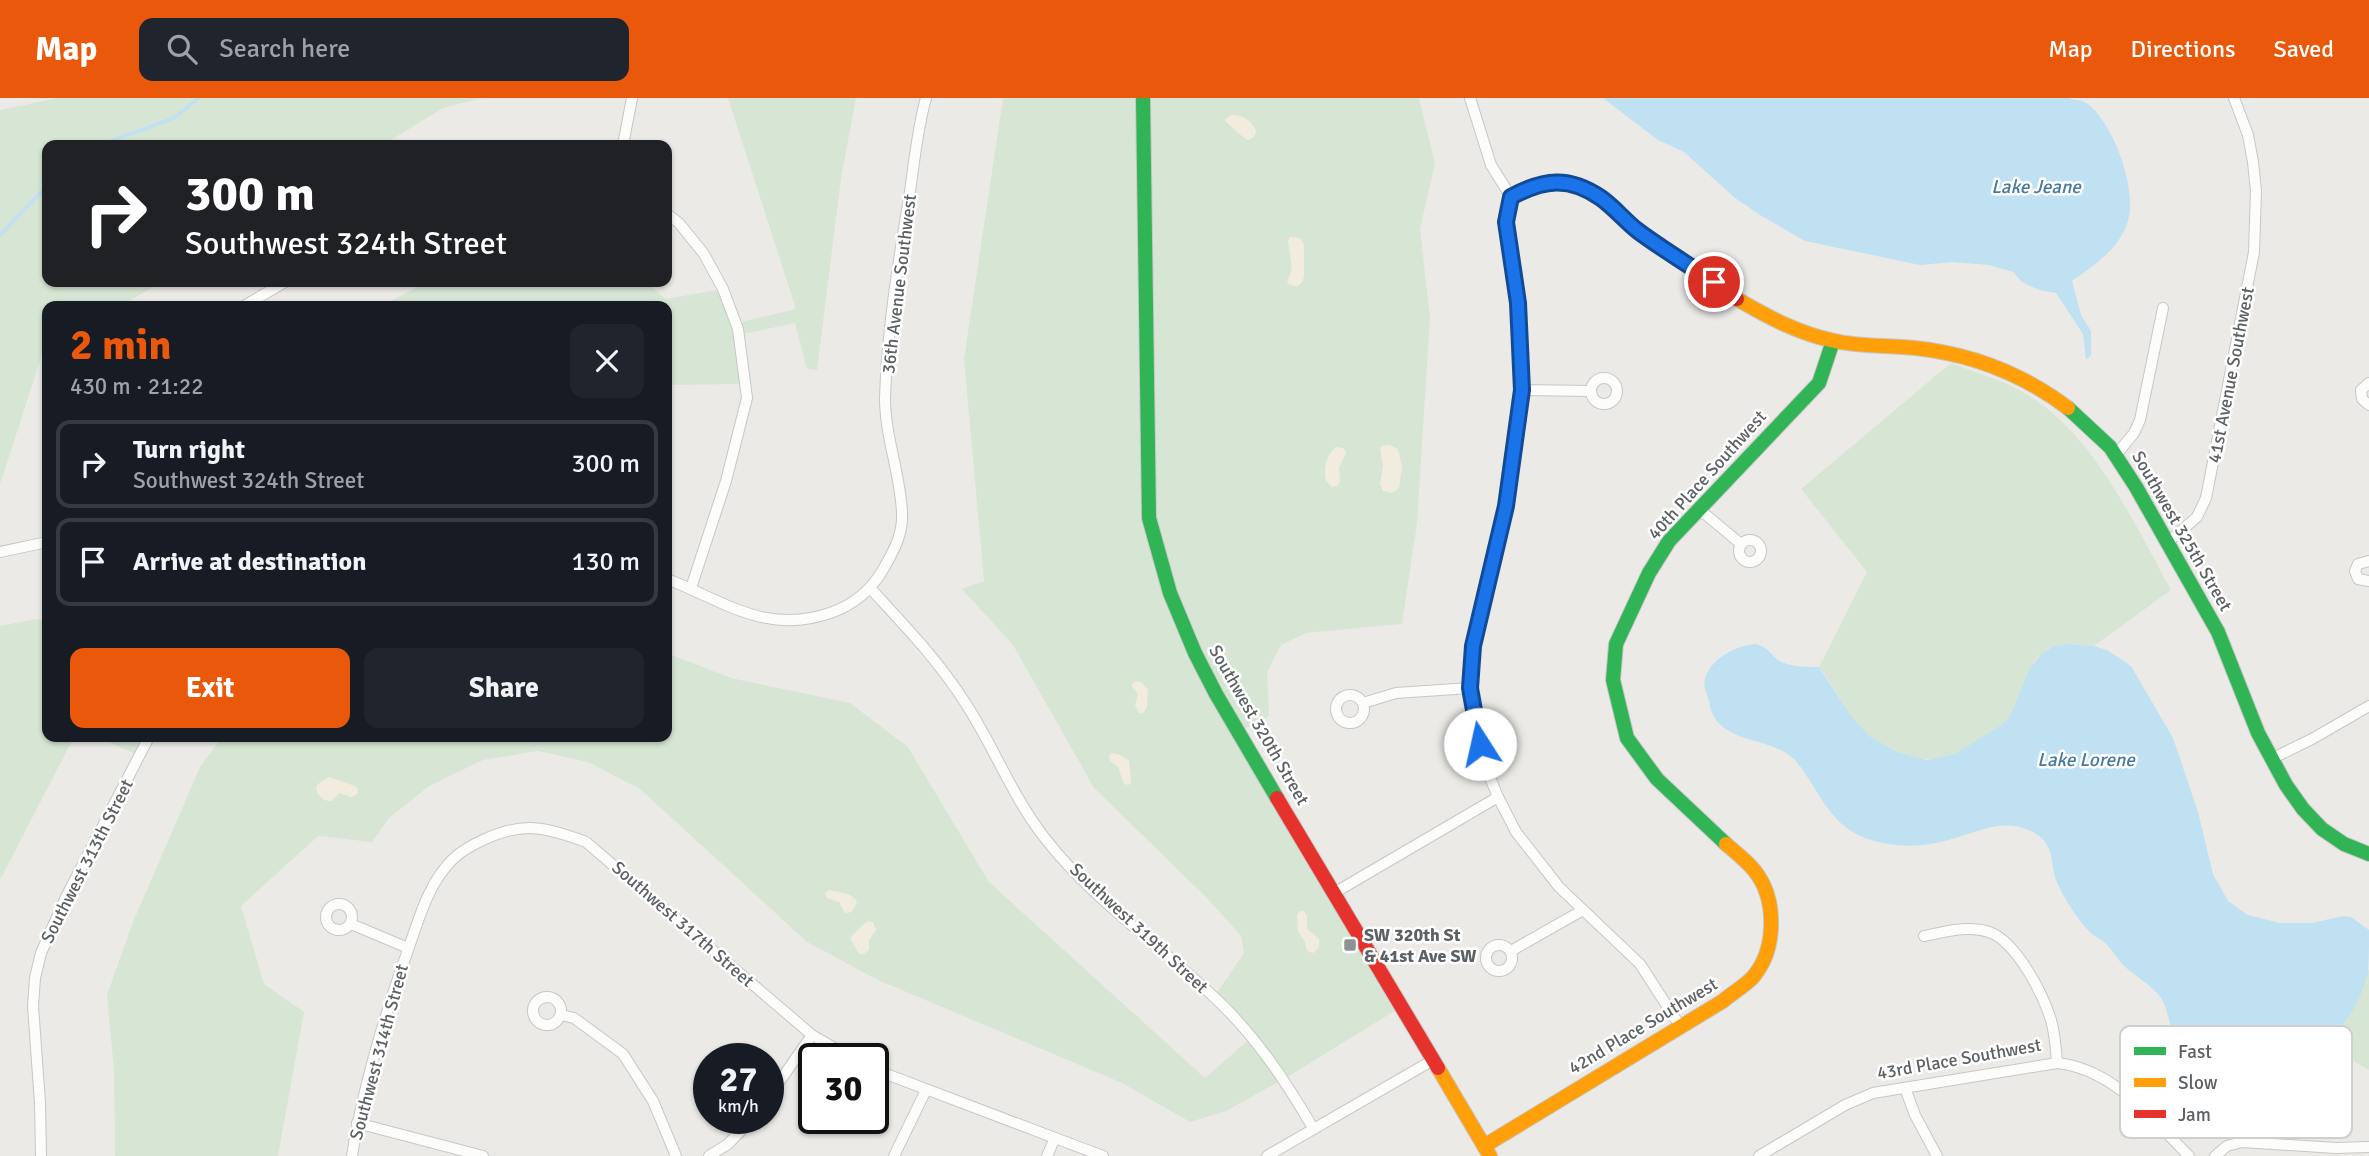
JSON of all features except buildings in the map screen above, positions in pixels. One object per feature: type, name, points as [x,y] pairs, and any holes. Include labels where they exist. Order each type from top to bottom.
[{"type":"street","points":[[624,140],[632,98]]},
{"type":"street","name":"36th Avenue Southwest","points":[[871,589],[900,535],[902,514],[885,401],[889,336],[926,98]]},
{"type":"street","name":"Southwest 320th Street","points":[[1143,98],[1149,518],[1170,593],[1221,704],[1487,1151]]},
{"type":"street","points":[[1469,98],[1490,165],[1511,197],[1506,222],[1518,303],[1522,390],[1506,506],[1473,646],[1470,688],[1480,744],[1498,797],[1516,832],[1559,887],[1640,964],[1680,1026]]},
{"type":"street","name":"41st Avenue Southwest","points":[[2166,543],[2197,517],[2206,498],[2255,252],[2256,191],[2248,135],[2234,98]]},
{"type":"street","name":"Southwest 325th Street","points":[[1511,197],[1529,187],[1555,180],[1578,186],[1601,198],[1636,230],[1738,298],[1786,325],[1833,341],[1926,349],[2007,369],[2065,404],[2116,455],[2209,614],[2225,648],[2235,680],[2283,782],[2307,814],[2330,835],[2364,853]]},
{"type":"street","points":[[672,218],[705,254],[723,289],[737,323],[747,398],[726,481],[691,588]]},
{"type":"street","points":[[253,301],[276,287]]},
{"type":"street","points":[[2116,455],[2134,433],[2140,420],[2163,308]]},
{"type":"street","name":"40th Place Southwest","points":[[1769,902],[1754,870],[1670,792],[1627,738],[1613,680],[1616,643],[1649,573],[1669,541],[1819,383],[1833,341]]},
{"type":"street","points":[[2368,405],[2362,399],[2361,390],[2369,383]]},
{"type":"street","points":[[1522,390],[1590,391]]},
{"type":"street","points":[[1700,510],[1741,544]]},
{"type":"street","points":[[0,552],[42,543]]},
{"type":"street","points":[[2369,561],[2358,564],[2355,571],[2358,579],[2369,582]]},
{"type":"street","points":[[672,581],[761,619],[789,622],[815,618],[845,607],[871,589]]},
{"type":"street","name":"Southwest 319th Street","points":[[871,589],[931,654],[967,705],[1012,789],[1044,837],[1121,917],[1214,997],[1252,1037],[1284,1079],[1313,1128]]},
{"type":"street","points":[[1363,703],[1396,693],[1470,688]]},
{"type":"street","points":[[2271,759],[2369,706]]},
{"type":"street","name":"Southwest 313th Street","points":[[41,1156],[33,1006],[35,978],[41,953],[66,897],[146,742]]},
{"type":"street","points":[[1334,892],[1498,797]]},
{"type":"street","name":"Southwest 317th Street","points":[[408,948],[423,906],[439,876],[453,858],[499,832],[534,827],[559,832],[586,842],[812,1035],[826,1043]]},
{"type":"street","name":"42nd Place Southwest","points":[[1487,1151],[1736,992],[1760,967],[1766,956],[1770,936],[1769,902]]},
{"type":"street","points":[[1511,951],[1583,910]]},
{"type":"street","points":[[351,924],[408,948]]},
{"type":"street","points":[[1924,936],[1973,929],[1989,932],[2004,941],[2029,975],[2048,1011],[2054,1032],[2057,1063],[2085,1069],[2120,1090]]},
{"type":"street","name":"Southwest 314th Street","points":[[352,1156],[357,1124],[391,999],[408,948]]},
{"type":"street","points":[[561,1015],[574,1018],[623,1055],[653,1101],[676,1156]]},
{"type":"street","points":[[784,1075],[812,1035]]},
{"type":"street","points":[[1267,1156],[1433,1060]]},
{"type":"street","name":"43rd Place Southwest","points":[[1759,1156],[1772,1153],[1860,1098],[2057,1063]]},
{"type":"street","points":[[889,1075],[1102,1156]]},
{"type":"street","points":[[1905,1088],[1914,1115],[1937,1156]]},
{"type":"street","points":[[894,1156],[926,1090]]},
{"type":"street","points":[[357,1124],[483,1156]]},
{"type":"street","points":[[709,1156],[738,1134]]},
{"type":"street","points":[[1047,1156],[1055,1138]]},
{"type":"street","points":[[2171,1138],[2189,1156]]},
{"type":"street","points":[[2215,1156],[2230,1144],[2242,1142],[2339,1152],[2369,1146]]},
{"type":"green space","points":[[58,98],[482,98],[443,108],[391,140],[42,140],[42,287],[153,287],[129,301],[42,301],[42,355],[0,484],[0,110]]},
{"type":"green space","points":[[728,98],[856,98],[841,178],[817,370],[807,369],[795,323],[739,335],[746,384],[672,385],[672,301],[391,301],[417,287],[652,287],[665,299],[723,289],[737,323],[796,309]]},
{"type":"green space","points":[[1003,98],[1419,98],[1435,163],[1420,229],[1430,318],[1417,524],[1402,624],[1306,633],[1281,645],[1267,672],[1269,716],[1239,732],[1401,1007],[1284,1079],[1226,1111],[1190,1122],[1122,1083],[878,980],[807,942],[640,789],[588,762],[538,751],[483,760],[429,786],[388,819],[372,842],[318,836],[241,906],[264,984],[304,1012],[278,1156],[115,1156],[114,1071],[107,995],[133,922],[200,767],[218,742],[672,742],[672,655],[731,678],[850,703],[908,747],[989,882],[1205,1078],[1252,1037],[1214,997],[1244,953],[1241,936],[1207,898],[1094,788],[1013,645],[962,589],[984,581],[964,359]]},
{"type":"green space","points":[[1951,363],[2021,391],[2046,407],[2069,428],[2126,507],[2171,590],[2094,646],[2067,644],[2054,646],[2042,653],[2031,666],[2008,719],[1992,733],[1955,755],[1921,759],[1888,748],[1861,729],[1819,667],[1867,572],[1801,489]]},
{"type":"green space","points":[[42,620],[42,742],[71,742],[0,880],[0,626]]},
{"type":"green space","points":[[108,742],[147,742],[140,756]]},
{"type":"green space","points":[[2369,969],[2369,1070],[2352,1060],[2352,1026],[2341,1026]]},
{"type":"sand","points":[[1231,115],[1243,117],[1250,122],[1256,131],[1254,137],[1248,140],[1232,128],[1225,120]]},
{"type":"sand","points":[[1290,237],[1300,238],[1304,245],[1304,277],[1297,287],[1287,283],[1292,268],[1288,241]]},
{"type":"sand","points":[[1389,445],[1398,449],[1402,466],[1399,488],[1392,493],[1383,491],[1380,484],[1383,466],[1380,449],[1381,446]]},
{"type":"sand","points":[[1336,447],[1343,448],[1346,452],[1339,468],[1340,482],[1332,487],[1326,481],[1325,467]]},
{"type":"sand","points":[[1134,681],[1141,682],[1148,690],[1147,707],[1143,713],[1139,713],[1135,705],[1138,694],[1132,686]]},
{"type":"sand","points":[[1111,753],[1129,760],[1129,785],[1124,784],[1118,767],[1110,761]]},
{"type":"sand","points":[[329,777],[355,786],[358,789],[357,794],[352,797],[339,793],[332,801],[324,799],[316,788]]},
{"type":"sand","points":[[829,890],[855,899],[857,902],[852,912],[845,913],[839,902],[827,898],[825,893]]},
{"type":"sand","points":[[1304,911],[1307,916],[1307,929],[1319,939],[1319,947],[1313,953],[1307,951],[1298,931],[1297,915]]},
{"type":"sand","points":[[867,921],[873,922],[876,930],[869,940],[869,949],[864,954],[859,954],[850,938]]},
{"type":"water","name":"Lake Jeane","points":[[1603,98],[2068,98],[2086,103],[2098,114],[2115,143],[2130,195],[2130,211],[2123,234],[2104,257],[2072,281],[2081,315],[2091,331],[2091,355],[2086,360],[2083,334],[2056,293],[2039,290],[2022,282],[2013,272],[1989,265],[1952,262],[1920,265],[1805,241],[1735,198],[1684,152],[1658,140]]},
{"type":"water","name":"Lake Lorene","points":[[2068,644],[2107,650],[2131,666],[2173,738],[2198,812],[2213,874],[2228,901],[2248,915],[2280,923],[2312,923],[2343,916],[2351,917],[2369,930],[2368,972],[2359,999],[2350,1015],[2341,1026],[2170,1026],[2164,1004],[2157,993],[2124,966],[2076,915],[2056,880],[2049,849],[2036,834],[2018,827],[2000,826],[1923,845],[1905,846],[1868,839],[1856,834],[1837,819],[1789,755],[1769,745],[1736,735],[1718,722],[1711,711],[1705,678],[1719,659],[1740,647],[1760,645],[1787,664],[1819,667],[1851,716],[1869,736],[1897,752],[1927,760],[1955,754],[2000,726],[2010,716],[2030,668],[2042,653],[2054,646]]},
{"type":"waterway","points":[[114,140],[174,118],[199,98]]},
{"type":"waterway","points":[[0,235],[42,191]]},
{"type":"traffic: fast","points":[[1143,98],[1149,518],[1170,593],[1195,653],[1277,798]]},
{"type":"traffic: fast","points":[[1726,844],[1657,779],[1627,738],[1613,680],[1616,644],[1649,573],[1669,541],[1819,383],[1833,341]]},
{"type":"traffic: fast","points":[[2068,408],[2110,447],[2136,487],[2218,632],[2258,733],[2286,785],[2322,829],[2344,844],[2369,854]]},
{"type":"traffic: slow","points":[[1737,299],[1784,324],[1822,338],[1845,343],[1936,351],[1976,361],[2033,385],[2068,408]]},
{"type":"traffic: slow","points":[[1484,1146],[1723,1001],[1753,977],[1767,952],[1770,909],[1762,881],[1744,859],[1726,844]]},
{"type":"traffic: slow","points":[[1438,1068],[1490,1156]]},
{"type":"traffic: jam","points":[[1511,197],[1549,183],[1565,182],[1581,187],[1656,244],[1737,299]]},
{"type":"traffic: jam","points":[[1277,798],[1438,1068]]},
{"type":"place","name":"SW 320th St & 41st Ave SW","points":[[1350,945]]},
{"type":"route","points":[[1480,744],[1470,688],[1473,646],[1506,506],[1522,390],[1518,303],[1506,222],[1511,197],[1529,187],[1555,180],[1578,186],[1601,198],[1636,230],[1714,282]]}]
